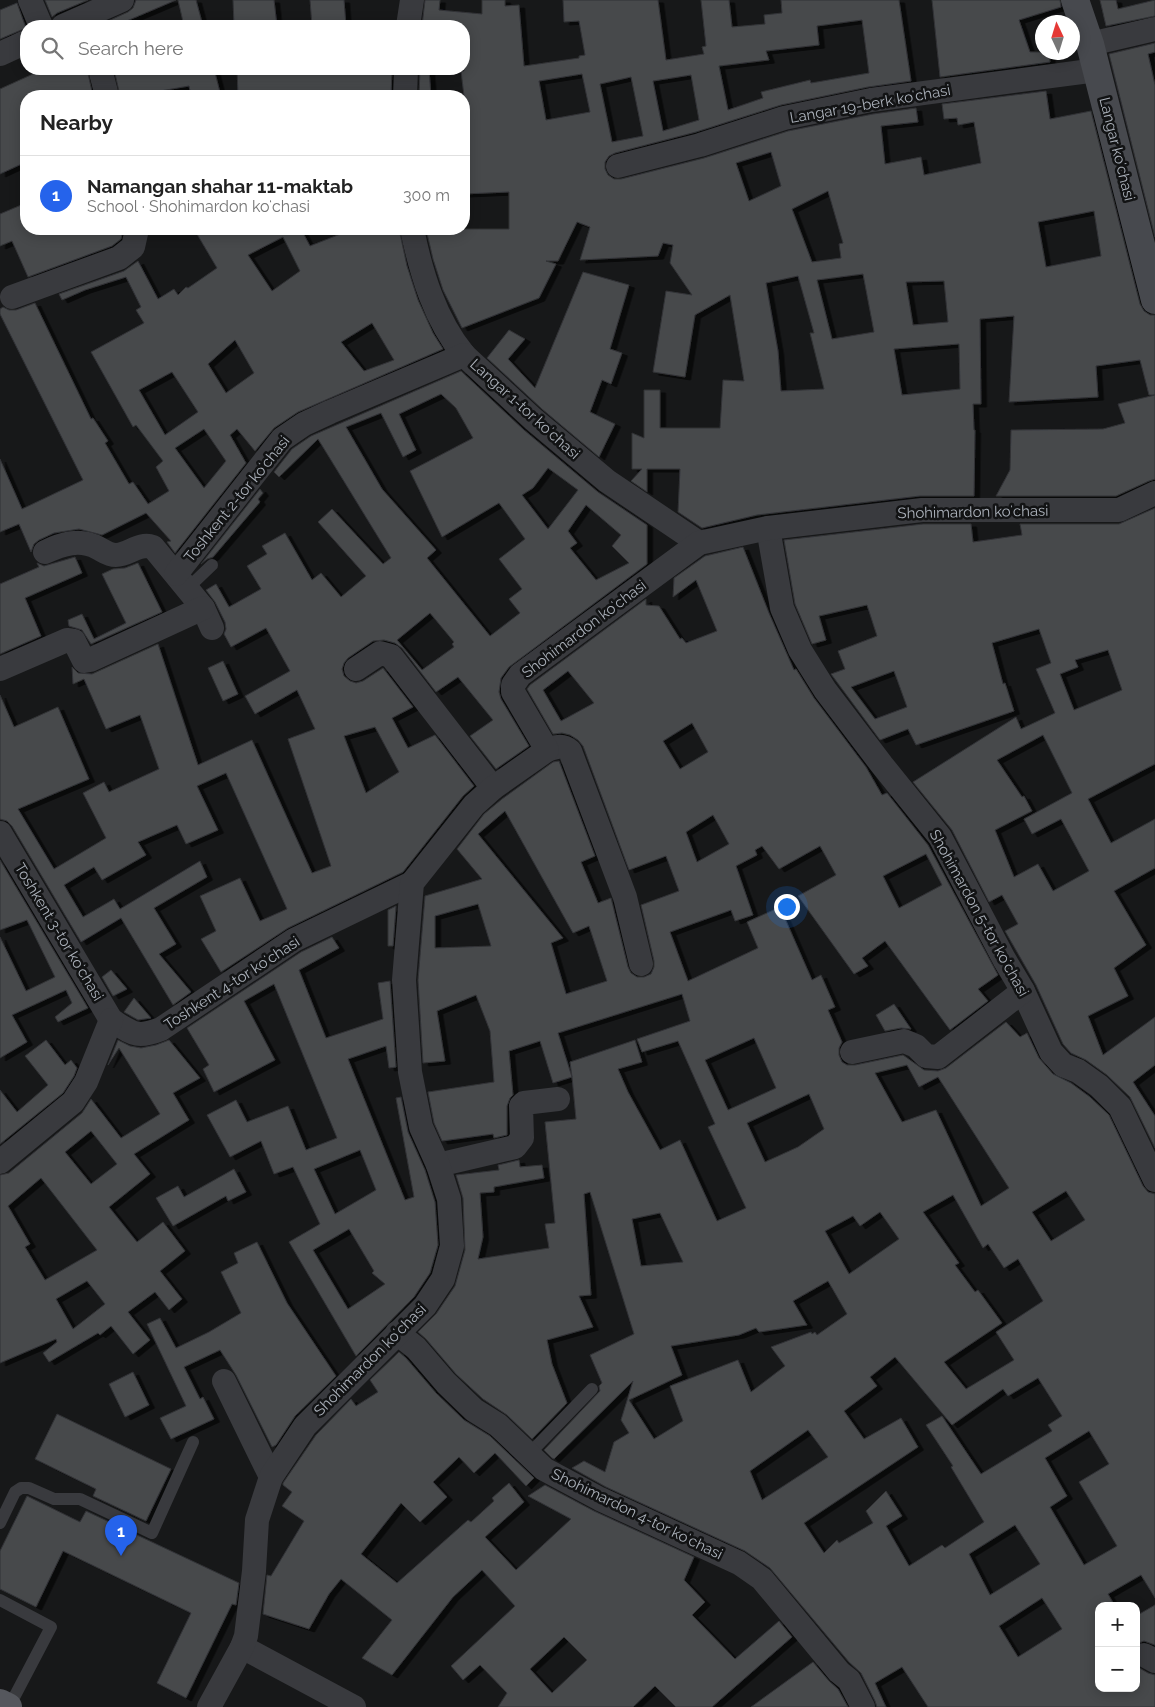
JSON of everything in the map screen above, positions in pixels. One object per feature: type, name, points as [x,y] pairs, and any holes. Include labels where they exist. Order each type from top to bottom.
[{"type":"main road","points":[[0,1703],[9,1707]]},
{"type":"street","points":[[30,0],[38,20]]},
{"type":"street","points":[[90,20],[122,0]]},
{"type":"street","points":[[409,20],[412,0]]},
{"type":"street","name":"Langar koʻchasi","points":[[1075,0],[1147,232],[1155,300]]},
{"type":"street","points":[[1090,44],[1155,29]]},
{"type":"street","points":[[0,54],[20,45]]},
{"type":"street","name":"Langar 19-berk koʻchasi","points":[[618,166],[700,145],[784,118],[871,100],[1097,70]]},
{"type":"street","points":[[102,75],[105,90]]},
{"type":"street","points":[[405,90],[406,75]]},
{"type":"street","points":[[12,297],[119,258],[133,247],[136,235]]},
{"type":"street","name":"Langar 1-tor koʻchasi","points":[[413,235],[428,292],[454,344],[464,355],[533,419],[606,481],[699,543]]},
{"type":"street","name":"Toshkent 2-tor koʻchasi","points":[[182,581],[282,439],[304,424],[330,412],[464,355]]},
{"type":"street","name":"Shohimardon koʻchasi","points":[[547,750],[513,692],[513,685],[516,680],[520,675],[699,543],[768,528],[922,510],[1119,510],[1155,493]]},
{"type":"street","name":"Shohimardon 5-tor koʻchasi","points":[[768,528],[782,608],[800,650],[825,690],[940,837],[999,950],[1023,991],[1051,1052],[1063,1065],[1078,1071],[1100,1086],[1120,1108],[1155,1180]]},
{"type":"street","name":"Toshkent 2-tor koʻchasi","points":[[0,669],[67,640],[74,641],[84,660],[90,660],[207,618],[158,550],[149,545],[116,555],[108,554],[96,547],[79,542],[64,543],[45,552]]},
{"type":"street","points":[[356,669],[380,653],[391,656],[493,788]]},
{"type":"street","points":[[412,883],[474,805],[493,788],[547,750],[559,746],[565,747],[570,750],[625,897],[641,964]]},
{"type":"street","name":"Toshkent 3-tor koʻchasi","points":[[2,841],[111,1020]]},
{"type":"street","name":"Shohimardon koʻchasi","points":[[209,1707],[242,1647],[246,1636],[254,1571],[257,1520],[271,1477],[305,1426],[425,1306],[442,1279],[452,1246],[449,1199],[438,1165],[421,1127],[410,1072],[404,980],[412,883]]},
{"type":"street","name":"Toshkent 4-tor koʻchasi","points":[[111,1020],[138,1036],[161,1029],[294,940],[412,883]]},
{"type":"street","points":[[852,1052],[904,1041],[916,1046],[926,1056],[938,1057],[1023,991]]},
{"type":"street","points":[[0,1162],[73,1102],[86,1082],[111,1020]]},
{"type":"street","points":[[438,1165],[515,1147],[522,1138],[521,1106],[524,1103],[558,1099]]},
{"type":"street","name":"Shohimardon 4-tor koʻchasi","points":[[397,1333],[416,1348],[474,1410],[498,1425],[544,1469],[565,1482],[739,1563],[762,1579],[840,1672],[849,1680],[863,1707]]},
{"type":"street","points":[[224,1381],[271,1477]]},
{"type":"street","points":[[242,1647],[354,1707]]},
{"type":"lane","points":[[182,581],[212,565]]},
{"type":"lane","points":[[529,1454],[592,1389]]},
{"type":"lane","points":[[0,1523],[15,1492],[21,1488],[29,1488],[54,1499],[80,1498],[152,1533],[193,1442]]},
{"type":"lane","points":[[0,1600],[51,1627],[9,1707]]},
{"type":"building","points":[[45,0],[88,0],[52,17]]},
{"type":"building","points":[[136,0],[176,0],[129,20],[110,20],[133,8]]},
{"type":"building","points":[[178,0],[196,0],[201,20],[183,20]]},
{"type":"building","points":[[233,0],[274,0],[276,20],[234,20]]},
{"type":"building","points":[[310,0],[344,0],[346,20],[312,20]]},
{"type":"building","points":[[425,0],[440,0],[439,10],[482,14],[482,0],[505,0],[505,6],[519,5],[524,66],[579,58],[579,56],[585,55],[579,21],[564,22],[563,0],[658,0],[666,60],[704,54],[702,47],[706,46],[701,0],[729,0],[732,27],[765,24],[764,15],[782,13],[781,0],[899,0],[911,81],[868,87],[781,105],[696,132],[615,153],[609,156],[605,162],[605,169],[608,175],[614,179],[621,179],[704,158],[788,131],[873,114],[916,108],[918,122],[881,126],[885,164],[921,157],[924,175],[981,163],[974,122],[958,125],[957,118],[944,119],[942,104],[1046,91],[1050,119],[1091,111],[1140,304],[1144,311],[1150,315],[1155,315],[1155,395],[1149,395],[1140,360],[1096,366],[1098,397],[1009,402],[1014,316],[980,319],[981,404],[973,404],[975,430],[974,496],[920,496],[757,515],[702,528],[678,512],[680,469],[647,469],[647,492],[631,481],[642,469],[632,469],[632,433],[644,438],[644,390],[660,390],[660,428],[720,428],[723,380],[744,381],[730,295],[695,315],[685,377],[653,372],[666,291],[692,295],[670,263],[673,245],[663,243],[658,256],[580,260],[590,227],[577,222],[558,261],[546,261],[556,264],[539,298],[462,328],[443,290],[427,235],[470,235],[470,229],[509,229],[509,192],[470,194],[470,90],[463,90],[461,75],[470,75],[470,20],[423,20]],"holes":[[[862,20],[869,73],[811,83],[810,80],[761,92],[763,98],[728,110],[719,66],[769,60],[766,51],[819,45],[817,26]],[[582,74],[590,112],[546,120],[539,81]],[[691,75],[699,120],[663,131],[653,81]],[[631,77],[643,136],[612,142],[600,84]],[[771,152],[781,186],[749,201],[736,163]],[[828,191],[843,243],[839,244],[841,258],[812,262],[792,209]],[[1094,211],[1101,256],[1046,267],[1038,222]],[[863,274],[874,332],[832,339],[817,280]],[[798,276],[814,333],[810,333],[824,389],[781,391],[778,351],[766,283]],[[944,281],[948,322],[913,325],[906,282]],[[959,344],[960,389],[902,395],[894,349]]]},
{"type":"building","points":[[932,0],[1060,0],[1061,7],[1019,20],[1030,52],[1035,52],[1035,60],[1050,60],[1050,62],[940,77]]},
{"type":"building","points":[[1100,0],[1116,0],[1118,9],[1155,0],[1155,16],[1106,26]]},
{"type":"building","points":[[17,3],[23,20],[20,20],[20,31],[0,39],[0,10]]},
{"type":"building","points":[[1155,43],[1155,52],[1148,54],[1155,85],[1155,237],[1109,54]]},
{"type":"building","points":[[31,75],[88,75],[92,90],[20,90],[20,165],[0,174],[0,89]]},
{"type":"building","points":[[115,75],[216,75],[219,90],[190,90],[189,86],[166,90],[119,90]]},
{"type":"building","points":[[237,75],[392,75],[391,90],[238,90]]},
{"type":"building","points":[[420,75],[429,75],[431,90],[419,90]]},
{"type":"building","points":[[20,206],[20,235],[122,235],[121,239],[112,246],[28,277],[12,241],[0,246],[0,214]]},
{"type":"building","points":[[198,235],[304,235],[310,246],[338,235],[400,235],[407,266],[418,300],[433,333],[443,349],[298,412],[274,428],[255,451],[237,429],[230,435],[246,463],[175,553],[167,542],[171,541],[146,513],[102,535],[79,529],[54,533],[34,544],[31,552],[19,524],[0,532],[0,459],[22,509],[83,480],[0,314],[0,309],[3,307],[9,310],[16,310],[35,303],[91,419],[93,418],[108,441],[105,443],[129,484],[133,482],[148,504],[169,491],[156,467],[163,461],[136,425],[133,427],[91,352],[144,323],[136,310],[141,307],[126,277],[85,290],[62,300],[59,294],[124,271],[138,261],[158,299],[174,289],[178,295],[186,287],[188,288],[217,268]],"holes":[[[283,237],[300,271],[272,291],[248,255]],[[372,323],[394,360],[364,371],[341,342]],[[235,340],[254,373],[226,393],[208,364]],[[172,372],[198,412],[165,435],[139,390]],[[204,429],[226,461],[204,488],[175,448]]]},
{"type":"building","points":[[583,272],[629,285],[610,349],[622,353],[611,384],[602,380],[590,412],[615,424],[599,457],[542,409],[487,358],[509,330],[525,339],[508,359],[535,388]]},
{"type":"building","points":[[461,371],[524,430],[598,492],[647,525],[647,564],[509,667],[501,678],[499,692],[501,699],[529,746],[496,769],[470,736],[493,720],[458,677],[436,692],[402,648],[395,643],[384,640],[373,641],[348,658],[344,663],[342,669],[344,676],[356,683],[363,681],[383,668],[413,707],[392,718],[408,748],[435,735],[474,786],[463,796],[403,872],[288,928],[221,972],[201,939],[216,931],[200,896],[240,878],[260,921],[287,909],[226,773],[197,786],[218,830],[186,844],[177,825],[138,842],[146,855],[102,880],[94,867],[64,885],[83,917],[114,899],[120,909],[200,861],[207,877],[154,908],[176,944],[159,954],[191,992],[173,1005],[121,918],[81,942],[12,826],[7,821],[0,819],[0,695],[14,727],[58,707],[89,779],[18,809],[54,869],[106,838],[83,793],[104,782],[109,792],[159,769],[140,715],[106,729],[84,679],[73,684],[72,667],[78,673],[92,674],[158,644],[198,765],[252,740],[312,873],[331,866],[288,739],[315,729],[297,690],[255,714],[245,696],[290,671],[266,628],[231,647],[224,634],[226,629],[225,622],[215,602],[206,590],[216,584],[229,607],[261,589],[247,566],[267,554],[262,546],[285,533],[312,580],[321,573],[341,597],[366,576],[318,522],[332,509],[383,564],[391,558],[318,439],[279,477],[274,472],[292,449],[311,436]],"holes":[[[441,394],[456,408],[473,438],[410,471],[442,537],[499,503],[525,539],[499,559],[522,589],[509,599],[520,613],[490,636],[427,558],[436,550],[382,489],[346,427],[381,413],[403,457],[416,450],[399,414]],[[548,468],[578,490],[548,529],[522,495],[533,488]],[[586,505],[621,535],[612,546],[629,563],[596,580],[570,548],[577,543],[568,531]],[[430,613],[454,642],[452,644],[454,647],[422,670],[397,640]],[[375,727],[399,772],[366,793],[344,736]]]},
{"type":"building","points":[[1155,395],[1155,479],[1116,496],[996,496],[1010,470],[1011,430],[1103,429],[1125,423],[1118,404]]},
{"type":"building","points":[[260,489],[263,493],[258,499],[260,502],[213,557],[201,564]]},
{"type":"building","points":[[1155,508],[1155,764],[1088,799],[1111,843],[1155,819],[1155,868],[1114,891],[1146,945],[1114,968],[1128,996],[1088,1016],[1103,1055],[1155,1017],[1155,1065],[1133,1082],[1155,1116],[1155,1148],[1130,1097],[1107,1075],[1086,1060],[1071,1053],[1063,1044],[1036,985],[1005,931],[1018,924],[1002,895],[989,902],[952,830],[913,782],[1016,717],[1021,729],[1055,713],[1036,669],[1051,663],[1039,629],[992,643],[1003,684],[1005,683],[1014,711],[916,745],[908,729],[880,740],[831,674],[845,669],[838,651],[877,636],[867,605],[819,616],[826,640],[812,644],[795,604],[784,540],[923,524],[971,524],[973,542],[1022,535],[1020,524],[1119,524]],"holes":[[[1108,650],[1122,690],[1074,710],[1060,674],[1078,667],[1075,660]],[[894,671],[907,707],[875,719],[851,687]],[[1043,735],[1072,793],[1024,819],[1032,834],[1061,819],[1089,871],[1053,891],[1038,864],[1014,877],[995,830],[1032,811],[1024,796],[1022,797],[997,760]]]},
{"type":"building","points":[[743,547],[794,670],[796,669],[814,698],[866,767],[882,795],[887,793],[928,845],[998,975],[978,989],[988,1001],[950,1030],[885,941],[862,958],[868,966],[854,974],[798,896],[836,875],[820,846],[779,869],[762,846],[755,850],[757,855],[736,866],[753,915],[735,921],[731,910],[670,932],[688,981],[758,948],[747,922],[780,907],[812,980],[821,975],[835,1007],[828,1010],[842,1042],[839,1048],[839,1055],[842,1062],[847,1065],[855,1065],[903,1055],[924,1070],[938,1071],[946,1068],[1006,1022],[1020,1037],[1027,1033],[1039,1058],[1053,1074],[1071,1083],[1090,1097],[1109,1115],[1143,1186],[1148,1192],[1155,1194],[1155,1598],[1141,1575],[1108,1594],[1113,1602],[1095,1602],[1095,1692],[1140,1692],[1140,1668],[1155,1675],[1155,1707],[928,1707],[902,1667],[875,1683],[886,1707],[877,1707],[861,1673],[849,1662],[770,1568],[745,1551],[606,1487],[572,1468],[584,1461],[605,1472],[614,1442],[629,1433],[621,1420],[633,1381],[554,1459],[552,1458],[544,1450],[600,1391],[599,1386],[602,1383],[590,1355],[634,1334],[590,1192],[584,1194],[591,1295],[579,1296],[593,1327],[547,1340],[552,1364],[567,1403],[532,1439],[507,1415],[483,1399],[456,1374],[418,1332],[436,1314],[455,1286],[465,1250],[463,1198],[456,1175],[499,1170],[498,1165],[519,1160],[520,1167],[542,1165],[544,1178],[494,1187],[494,1192],[480,1193],[483,1237],[478,1259],[549,1248],[545,1224],[555,1223],[545,1122],[576,1119],[572,1077],[553,1083],[540,1041],[509,1051],[513,1095],[507,1106],[507,1135],[494,1138],[493,1134],[442,1141],[434,1123],[428,1092],[494,1082],[490,1031],[476,995],[437,1011],[445,1061],[423,1063],[418,980],[425,896],[482,879],[457,849],[484,814],[553,762],[559,761],[595,856],[581,862],[598,903],[611,898],[631,973],[637,977],[651,974],[654,961],[641,905],[679,891],[666,856],[629,870],[583,746],[570,735],[562,733],[553,734],[527,689],[646,599],[646,605],[659,606],[680,639],[682,638],[686,643],[717,631],[696,580],[673,597],[674,578],[705,556]],"holes":[[[568,671],[594,703],[561,721],[543,690]],[[692,723],[708,752],[680,769],[663,741]],[[505,811],[573,933],[589,926],[607,981],[566,994],[551,943],[563,938],[478,834]],[[713,815],[729,844],[697,862],[686,832]],[[926,854],[942,885],[899,908],[883,876]],[[478,904],[491,946],[435,948],[435,916]],[[682,994],[690,1021],[637,1039],[642,1052],[678,1041],[715,1124],[708,1127],[746,1208],[717,1221],[680,1140],[660,1150],[628,1092],[618,1069],[642,1062],[635,1040],[570,1062],[572,1077],[558,1033]],[[754,1038],[776,1088],[728,1110],[705,1060]],[[907,1065],[919,1087],[938,1077],[1009,1188],[981,1206],[936,1110],[902,1122],[875,1073]],[[809,1094],[824,1129],[798,1147],[765,1162],[747,1123]],[[1066,1191],[1085,1220],[1051,1241],[1032,1212]],[[953,1195],[983,1248],[988,1244],[1004,1268],[1018,1259],[1043,1301],[996,1332],[1014,1360],[966,1389],[944,1362],[1002,1323],[978,1290],[975,1292],[955,1265],[959,1263],[923,1212]],[[880,1212],[899,1239],[849,1274],[825,1231],[853,1216],[860,1226]],[[660,1213],[683,1262],[641,1266],[632,1219]],[[828,1281],[847,1314],[817,1335],[815,1332],[812,1334],[811,1332],[771,1347],[785,1366],[751,1392],[738,1360],[670,1386],[683,1421],[654,1439],[629,1400],[682,1375],[671,1346],[739,1335],[756,1328],[759,1332],[807,1325],[793,1301]],[[895,1357],[952,1425],[1003,1389],[1008,1396],[1038,1378],[1062,1416],[1048,1425],[1052,1431],[981,1474],[942,1416],[926,1425],[953,1466],[951,1467],[984,1522],[945,1548],[942,1545],[909,1566],[886,1526],[902,1516],[886,1491],[866,1511],[873,1523],[839,1543],[837,1540],[824,1553],[804,1523],[918,1447],[901,1418],[864,1439],[844,1411],[877,1386],[870,1377]],[[808,1430],[828,1457],[762,1500],[750,1471]],[[1089,1431],[1109,1464],[1079,1482],[1117,1546],[1084,1565],[1050,1507],[1067,1496],[1045,1458]],[[1015,1525],[1040,1564],[990,1595],[969,1554]],[[1042,1598],[1062,1629],[1018,1657],[999,1626]]]},
{"type":"building","points":[[75,557],[82,573],[25,598],[41,636],[0,654],[0,584],[39,567],[37,563],[44,566]]},
{"type":"building","points":[[138,563],[162,612],[91,644],[82,630],[69,626],[68,620],[82,614],[94,639],[126,623],[102,574],[113,569],[125,568]]},
{"type":"building","points":[[223,661],[238,694],[223,701],[208,668]]},
{"type":"building","points":[[0,860],[88,1008],[58,1022],[55,1017],[72,1003],[66,990],[12,1015],[27,1042],[0,1058],[0,937],[26,991],[55,977],[27,920],[0,930]]},
{"type":"building","points":[[396,906],[393,946],[388,946],[388,910]]},
{"type":"building","points":[[332,937],[339,948],[299,970],[326,1038],[383,1019],[378,983],[390,981],[396,1067],[389,1068],[386,1046],[348,1059],[405,1200],[414,1197],[396,1098],[401,1097],[408,1132],[425,1170],[435,1202],[438,1245],[430,1273],[414,1297],[356,1356],[289,1242],[320,1224],[293,1167],[274,1174],[261,1141],[230,1157],[207,1115],[236,1100],[247,1122],[288,1106],[306,1150],[337,1138],[274,984],[244,1001],[275,1060],[214,1092],[203,1069],[209,1065],[187,1028],[301,952]],"holes":[[[360,1150],[376,1190],[335,1214],[314,1169]],[[349,1229],[374,1271],[372,1273],[385,1284],[348,1309],[313,1250]]]},
{"type":"building","points":[[111,970],[127,989],[113,996],[102,977]]},
{"type":"building","points":[[134,998],[151,1018],[138,1020],[124,1012]]},
{"type":"building","points":[[894,1004],[911,1029],[901,1028],[885,1031],[876,1015]]},
{"type":"building","points":[[46,1040],[65,1065],[71,1060],[77,1068],[74,1076],[63,1093],[0,1144],[0,1090],[17,1112],[48,1085],[25,1056]]},
{"type":"building","points":[[118,1040],[130,1046],[141,1048],[169,1040],[200,1078],[173,1093],[189,1120],[134,1154],[150,1174],[109,1207],[137,1242],[163,1222],[185,1251],[160,1271],[182,1299],[169,1310],[155,1292],[128,1312],[150,1340],[133,1354],[111,1326],[100,1335],[98,1333],[49,1362],[43,1353],[57,1342],[56,1339],[0,1363],[0,1175],[9,1173],[82,1113],[91,1099],[121,1138],[160,1114],[119,1048],[108,1065]],"holes":[[[91,1131],[117,1164],[91,1184],[65,1152]],[[41,1178],[97,1250],[45,1280],[25,1247],[30,1244],[8,1206]],[[87,1281],[105,1304],[73,1329],[56,1299]]]},
{"type":"building","points":[[234,1169],[246,1192],[228,1201],[226,1196],[173,1226],[156,1198],[178,1186],[184,1197]]},
{"type":"building","points":[[257,1242],[287,1303],[336,1376],[295,1416],[276,1445],[272,1447],[236,1375],[220,1350],[184,1367],[200,1399],[203,1397],[214,1419],[171,1439],[160,1418],[186,1406],[147,1324],[160,1318],[176,1348],[209,1332],[241,1313],[221,1272],[238,1263],[234,1253]]},
{"type":"building","points":[[399,1352],[436,1393],[464,1420],[490,1436],[534,1478],[526,1486],[495,1453],[474,1473],[459,1457],[433,1482],[447,1497],[420,1522],[401,1503],[361,1554],[397,1583],[468,1520],[471,1522],[494,1501],[492,1498],[509,1483],[524,1502],[485,1537],[516,1570],[571,1519],[528,1496],[545,1485],[594,1511],[694,1557],[684,1580],[705,1602],[692,1615],[735,1659],[779,1621],[792,1637],[712,1707],[676,1707],[655,1686],[633,1707],[498,1707],[507,1693],[480,1665],[463,1680],[451,1666],[515,1606],[482,1570],[453,1597],[392,1675],[362,1658],[392,1620],[341,1579],[329,1594],[309,1629],[263,1614],[267,1575],[271,1576],[304,1521],[282,1506],[292,1492],[283,1483],[316,1435],[351,1399],[356,1406],[378,1392],[370,1380]],"holes":[[[564,1637],[587,1660],[552,1693],[530,1669]]]},
{"type":"building","points":[[133,1372],[149,1405],[125,1417],[109,1384]]},
{"type":"building","points":[[57,1414],[171,1469],[146,1521],[93,1496],[96,1489],[35,1459]]},
{"type":"building","points":[[27,1496],[80,1522],[86,1511],[239,1583],[236,1605],[232,1604],[186,1698],[157,1683],[191,1613],[63,1551],[36,1607],[0,1589],[0,1551]]},
{"type":"building","points":[[1155,1605],[1155,1645],[1144,1641],[1140,1642],[1140,1614]]},
{"type":"building","points":[[813,1662],[838,1689],[848,1707],[751,1707]]},
{"type":"place","name":"Namangan shahar 11-maktab","points":[[121,1556]]}]
